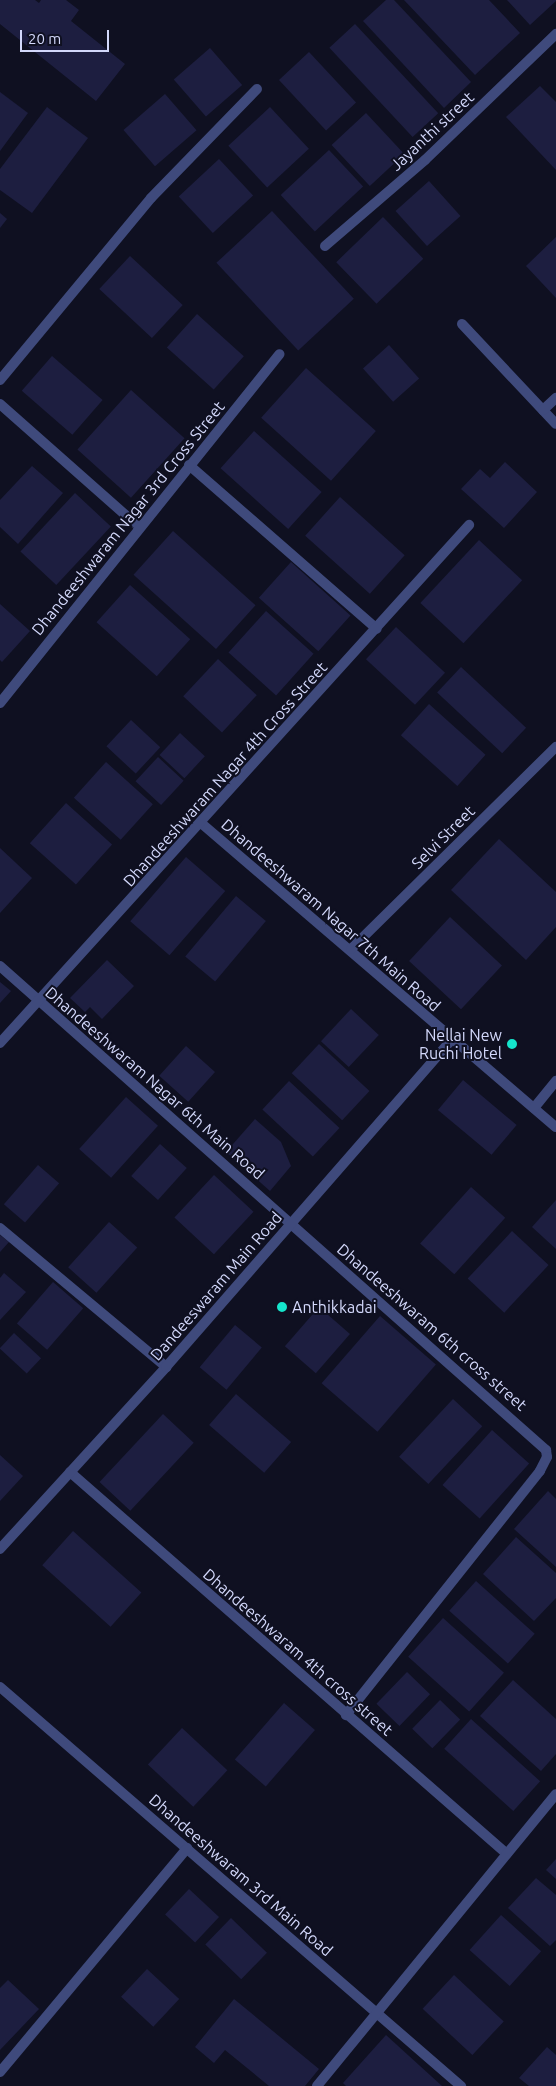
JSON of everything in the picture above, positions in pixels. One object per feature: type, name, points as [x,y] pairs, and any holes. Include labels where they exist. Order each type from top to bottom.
[{"type":"street","name":"Jayanthi street","points":[[325,246],[426,160],[556,34]]},
{"type":"street","points":[[0,380],[151,198],[257,89]]},
{"type":"street","points":[[462,324],[556,424]]},
{"type":"street","name":"Dhandeeshwaram Nagar 3rd Cross Street","points":[[0,703],[139,527],[280,354]]},
{"type":"street","points":[[543,410],[556,398]]},
{"type":"street","points":[[0,404],[139,527]]},
{"type":"street","points":[[189,465],[377,629]]},
{"type":"street","name":"Dhandeeshwaram Nagar 4th Cross Street","points":[[0,1043],[377,629],[469,525]]},
{"type":"street","name":"Selvi Street","points":[[351,949],[556,747]]},
{"type":"street","name":"Dhandeeshwaram Nagar 7th Main Road","points":[[201,822],[556,1127]]},
{"type":"street","name":"Dhandeeshwaram Nagar 6th Main Road","points":[[0,966],[291,1223]]},
{"type":"street","name":"Dandeeswaram Main Road","points":[[0,1549],[166,1367],[452,1039]]},
{"type":"street","points":[[534,1108],[556,1081]]},
{"type":"street","name":"Dhandeeshwaram 6th cross street","points":[[291,1223],[542,1444],[547,1457],[540,1471],[346,1714]]},
{"type":"street","points":[[0,1228],[166,1367]]},
{"type":"street","name":"Dhandeeshwaram 4th cross street","points":[[70,1472],[507,1854]]},
{"type":"street","name":"Dhandeeshwaram 3rd Main Road","points":[[0,1687],[462,2086]]},
{"type":"street","points":[[317,2086],[556,1794]]},
{"type":"street","points":[[0,2072],[187,1848]]},
{"type":"building","points":[[0,0],[35,0],[39,3],[41,0],[66,0],[79,10],[71,21],[125,64],[96,101],[0,24]]},
{"type":"building","points":[[386,0],[394,0],[471,82],[444,108],[363,21]]},
{"type":"building","points":[[404,0],[489,0],[520,33],[475,75]]},
{"type":"building","points":[[507,0],[556,0],[556,1],[530,25]]},
{"type":"building","points":[[355,24],[438,113],[413,137],[329,48]]},
{"type":"building","points":[[210,48],[242,85],[206,116],[174,79]]},
{"type":"building","points":[[309,52],[356,102],[326,130],[279,80]]},
{"type":"building","points":[[540,86],[556,102],[556,170],[506,117]]},
{"type":"building","points":[[0,92],[28,113],[0,151]]},
{"type":"building","points":[[165,94],[196,130],[155,166],[123,130]]},
{"type":"building","points":[[47,107],[88,138],[32,213],[0,190],[0,169]]},
{"type":"building","points":[[270,107],[309,149],[267,188],[228,146]]},
{"type":"building","points":[[366,113],[404,154],[370,186],[332,145]]},
{"type":"building","points":[[329,150],[363,187],[315,232],[281,195]]},
{"type":"building","points":[[219,159],[253,196],[213,233],[179,197]]},
{"type":"building","points":[[429,181],[460,216],[427,246],[396,211]]},
{"type":"building","points":[[272,211],[354,299],[298,351],[216,263]]},
{"type":"building","points":[[0,213],[7,219],[0,228]]},
{"type":"building","points":[[383,217],[423,259],[377,304],[336,262]]},
{"type":"building","points":[[556,237],[556,298],[526,266]]},
{"type":"building","points":[[130,256],[183,305],[152,338],[99,289]]},
{"type":"building","points":[[197,314],[244,356],[214,390],[167,347]]},
{"type":"building","points":[[389,345],[419,378],[393,402],[363,368]]},
{"type":"building","points":[[52,356],[103,400],[72,435],[22,391]]},
{"type":"building","points":[[306,368],[376,431],[331,481],[261,418]]},
{"type":"building","points":[[131,390],[185,438],[131,498],[77,449]]},
{"type":"building","points":[[254,431],[322,492],[288,529],[221,468]]},
{"type":"building","points":[[505,462],[537,492],[504,528],[461,489],[480,469],[490,478]]},
{"type":"building","points":[[32,466],[63,493],[18,544],[0,527],[0,500]]},
{"type":"building","points":[[75,493],[111,526],[56,585],[20,552]]},
{"type":"building","points":[[340,497],[405,555],[370,594],[305,536]]},
{"type":"building","points":[[173,531],[255,605],[216,649],[134,575]]},
{"type":"building","points":[[479,540],[522,580],[463,643],[420,603]]},
{"type":"building","points":[[291,562],[350,616],[318,651],[259,598]]},
{"type":"building","points":[[130,585],[190,639],[157,676],[97,622]]},
{"type":"building","points":[[0,604],[30,631],[2,662],[0,660]]},
{"type":"building","points":[[266,611],[314,654],[276,695],[229,653]]},
{"type":"building","points":[[396,627],[445,673],[415,705],[366,659]]},
{"type":"building","points":[[218,659],[257,695],[222,732],[183,696]]},
{"type":"building","points":[[461,667],[526,728],[502,753],[437,693]]},
{"type":"building","points":[[429,704],[485,755],[457,786],[401,735]]},
{"type":"building","points":[[131,720],[160,747],[136,774],[106,746]]},
{"type":"building","points":[[180,733],[205,756],[184,778],[160,755]]},
{"type":"building","points":[[158,757],[184,781],[161,805],[135,781]]},
{"type":"building","points":[[106,762],[153,804],[121,840],[74,798]]},
{"type":"building","points":[[66,803],[112,844],[76,885],[30,843]]},
{"type":"building","points":[[499,839],[556,892],[556,927],[526,960],[451,890]]},
{"type":"building","points":[[0,848],[32,878],[0,913]]},
{"type":"building","points":[[186,857],[225,891],[169,955],[130,921]]},
{"type":"building","points":[[236,896],[266,921],[215,982],[185,957]]},
{"type":"building","points":[[450,917],[502,965],[461,1009],[409,961]]},
{"type":"building","points":[[107,960],[134,986],[102,1019],[90,1007],[85,1012],[70,998]]},
{"type":"building","points":[[0,982],[11,991],[0,1003]]},
{"type":"building","points":[[351,1009],[379,1035],[349,1067],[321,1041]]},
{"type":"building","points":[[319,1044],[369,1091],[342,1120],[292,1073]]},
{"type":"building","points":[[186,1046],[215,1072],[188,1102],[159,1076]]},
{"type":"building","points":[[463,1080],[517,1125],[492,1155],[438,1110]]},
{"type":"building","points":[[289,1081],[339,1128],[313,1157],[262,1110]]},
{"type":"building","points":[[126,1097],[158,1126],[111,1178],[79,1149]]},
{"type":"building","points":[[255,1119],[281,1142],[291,1166],[270,1191],[226,1152]]},
{"type":"building","points":[[160,1144],[187,1168],[158,1200],[131,1176]]},
{"type":"building","points":[[38,1165],[59,1183],[25,1223],[4,1204]]},
{"type":"building","points":[[214,1175],[253,1212],[214,1254],[174,1217]]},
{"type":"building","points":[[471,1187],[505,1218],[454,1274],[420,1243]]},
{"type":"building","points":[[556,1200],[556,1249],[532,1227]]},
{"type":"building","points":[[109,1222],[137,1247],[96,1293],[68,1267]]},
{"type":"building","points":[[512,1231],[549,1265],[504,1313],[468,1279]]},
{"type":"building","points":[[0,1235],[9,1242],[0,1252]]},
{"type":"building","points":[[4,1273],[26,1292],[0,1320],[0,1278]]},
{"type":"building","points":[[53,1282],[83,1308],[47,1350],[17,1324]]},
{"type":"building","points":[[319,1307],[350,1334],[316,1373],[285,1346]]},
{"type":"building","points":[[380,1316],[436,1365],[377,1432],[322,1383]]},
{"type":"building","points":[[235,1325],[262,1347],[226,1390],[200,1367]]},
{"type":"building","points":[[14,1333],[41,1358],[27,1374],[0,1349]]},
{"type":"building","points":[[236,1394],[291,1442],[264,1473],[209,1425]]},
{"type":"building","points":[[453,1399],[482,1426],[428,1484],[399,1457]]},
{"type":"building","points":[[163,1414],[194,1443],[130,1511],[100,1482]]},
{"type":"building","points":[[492,1430],[529,1463],[480,1518],[442,1485]]},
{"type":"building","points":[[0,1455],[23,1476],[0,1501]]},
{"type":"building","points":[[548,1491],[556,1499],[556,1567],[514,1529]]},
{"type":"building","points":[[73,1531],[141,1593],[111,1627],[42,1565]]},
{"type":"building","points":[[516,1537],[556,1573],[556,1598],[534,1621],[483,1574]]},
{"type":"building","points":[[476,1581],[535,1634],[508,1664],[449,1611]]},
{"type":"building","points":[[443,1618],[504,1673],[469,1712],[408,1657]]},
{"type":"building","points":[[407,1672],[430,1694],[399,1726],[376,1704]]},
{"type":"building","points":[[513,1680],[556,1719],[556,1754],[541,1771],[480,1716]]},
{"type":"building","points":[[440,1700],[460,1719],[432,1748],[412,1729]]},
{"type":"building","points":[[284,1703],[315,1730],[266,1787],[235,1760]]},
{"type":"building","points":[[471,1719],[540,1781],[513,1811],[444,1749]]},
{"type":"building","points":[[182,1728],[227,1770],[193,1807],[148,1765]]},
{"type":"building","points":[[556,1859],[556,1879],[546,1870]]},
{"type":"building","points":[[536,1878],[556,1895],[556,1940],[550,1946],[508,1908]]},
{"type":"building","points":[[189,1889],[219,1917],[195,1943],[165,1915]]},
{"type":"building","points":[[501,1915],[541,1951],[510,1986],[470,1950]]},
{"type":"building","points":[[231,1918],[267,1953],[241,1979],[205,1945]]},
{"type":"building","points":[[147,1969],[179,1999],[153,2027],[121,1997]]},
{"type":"building","points":[[454,1975],[504,2021],[472,2055],[423,2009]]},
{"type":"building","points":[[8,1980],[39,2009],[0,2050],[0,1988]]},
{"type":"building","points":[[234,1999],[319,2069],[305,2086],[269,2086],[225,2050],[214,2063],[195,2047]]},
{"type":"building","points":[[386,2035],[442,2086],[346,2086],[343,2083]]},
{"type":"building","points":[[547,2047],[556,2055],[556,2086],[529,2086],[519,2078]]},
{"type":"place","name":"Nellai New Ruchi Hotel","points":[[512,1044]]},
{"type":"place","name":"Anthikkadai","points":[[282,1307]]}]
